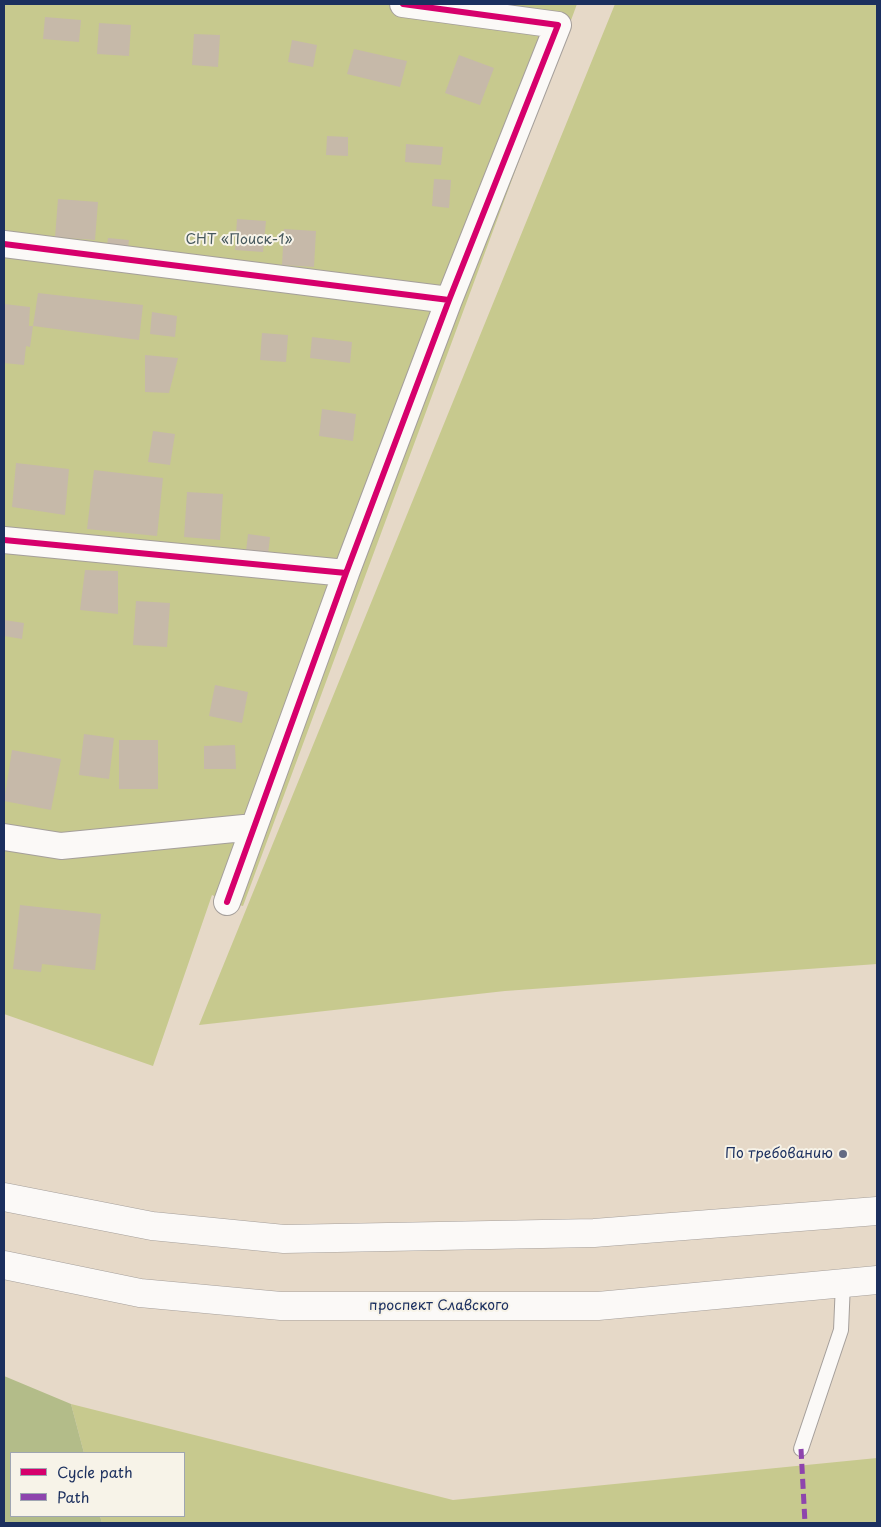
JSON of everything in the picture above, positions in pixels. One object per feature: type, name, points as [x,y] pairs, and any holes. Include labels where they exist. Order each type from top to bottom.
[{"type":"main road","points":[[4,1197],[152,1226],[284,1239],[594,1233],[877,1210]]},
{"type":"main road","name":"проспект Славского","points":[[4,1265],[140,1293],[281,1306],[598,1306],[877,1280]]},
{"type":"street","points":[[227,902],[346,573],[449,300],[561,14],[403,4]]},
{"type":"street","points":[[4,244],[449,300]]},
{"type":"street","points":[[4,540],[346,573]]},
{"type":"street","points":[[4,837],[61,846],[254,828]]},
{"type":"lane","points":[[800,1448],[841,1330],[843,1283]]},
{"type":"green space","name":"СНТ «Поиск-1»","points":[[4,4],[577,4],[243,906],[227,902],[212,895],[153,1066],[4,1014]]},
{"type":"green space","points":[[615,4],[877,4],[877,964],[505,991],[199,1025]]},
{"type":"green space","points":[[4,1376],[71,1404],[84,1452],[10,1452],[10,1517],[100,1517],[102,1523],[4,1523]]},
{"type":"green space","points":[[71,1404],[453,1500],[877,1458],[877,1523],[102,1523],[100,1517],[185,1517],[185,1452],[84,1452]]},
{"type":"building","points":[[45,17],[81,20],[79,42],[43,39]]},
{"type":"building","points":[[99,23],[131,25],[129,56],[97,54]]},
{"type":"building","points":[[194,34],[220,35],[218,67],[192,65]]},
{"type":"building","points":[[292,40],[317,45],[313,67],[288,62]]},
{"type":"building","points":[[354,49],[407,61],[400,87],[347,74]]},
{"type":"building","points":[[459,55],[494,68],[480,105],[445,93]]},
{"type":"building","points":[[327,136],[348,137],[348,156],[326,155]]},
{"type":"building","points":[[406,144],[443,147],[441,165],[405,162]]},
{"type":"building","points":[[434,179],[451,180],[449,208],[432,206]]},
{"type":"building","points":[[58,199],[98,202],[95,240],[55,237]]},
{"type":"building","points":[[237,219],[266,221],[263,252],[235,250]]},
{"type":"building","points":[[284,229],[316,231],[314,267],[282,265]]},
{"type":"building","points":[[108,238],[129,240],[126,262],[105,259]]},
{"type":"building","points":[[38,293],[143,305],[139,340],[33,326]]},
{"type":"building","points":[[4,304],[30,307],[29,326],[33,326],[30,347],[26,346],[24,365],[4,363]]},
{"type":"building","points":[[152,312],[177,316],[175,337],[150,334]]},
{"type":"building","points":[[262,333],[288,335],[286,362],[260,360]]},
{"type":"building","points":[[312,337],[352,342],[350,363],[310,358]]},
{"type":"building","points":[[145,355],[178,358],[169,393],[145,392]]},
{"type":"building","points":[[322,409],[356,414],[353,441],[319,436]]},
{"type":"building","points":[[153,431],[175,434],[170,465],[148,462]]},
{"type":"building","points":[[16,463],[69,469],[65,515],[12,507]]},
{"type":"building","points":[[94,470],[163,478],[157,536],[87,529]]},
{"type":"building","points":[[187,492],[223,494],[220,540],[184,537]]},
{"type":"building","points":[[248,534],[270,537],[267,563],[245,560]]},
{"type":"building","points":[[85,570],[118,571],[118,614],[80,610]]},
{"type":"building","points":[[136,601],[170,603],[167,647],[133,645]]},
{"type":"building","points":[[4,620],[24,623],[22,639],[4,636]]},
{"type":"building","points":[[215,685],[248,692],[242,723],[209,716]]},
{"type":"building","points":[[84,734],[114,738],[109,779],[79,775]]},
{"type":"building","points":[[119,740],[158,740],[158,789],[119,789]]},
{"type":"building","points":[[235,745],[236,769],[204,769],[204,746]]},
{"type":"building","points":[[12,750],[61,759],[51,810],[4,801]]},
{"type":"building","points":[[20,905],[101,914],[95,970],[42,964],[41,972],[13,969]]},
{"type":"marked path","points":[[801,1449],[805,1523]]},
{"type":"cycle path","points":[[346,573],[449,300],[558,25],[403,4]]},
{"type":"cycle path","points":[[4,244],[449,300]]},
{"type":"cycle path","points":[[4,540],[346,573],[227,902]]},
{"type":"place","name":"По требованию","points":[[843,1154]]}]
